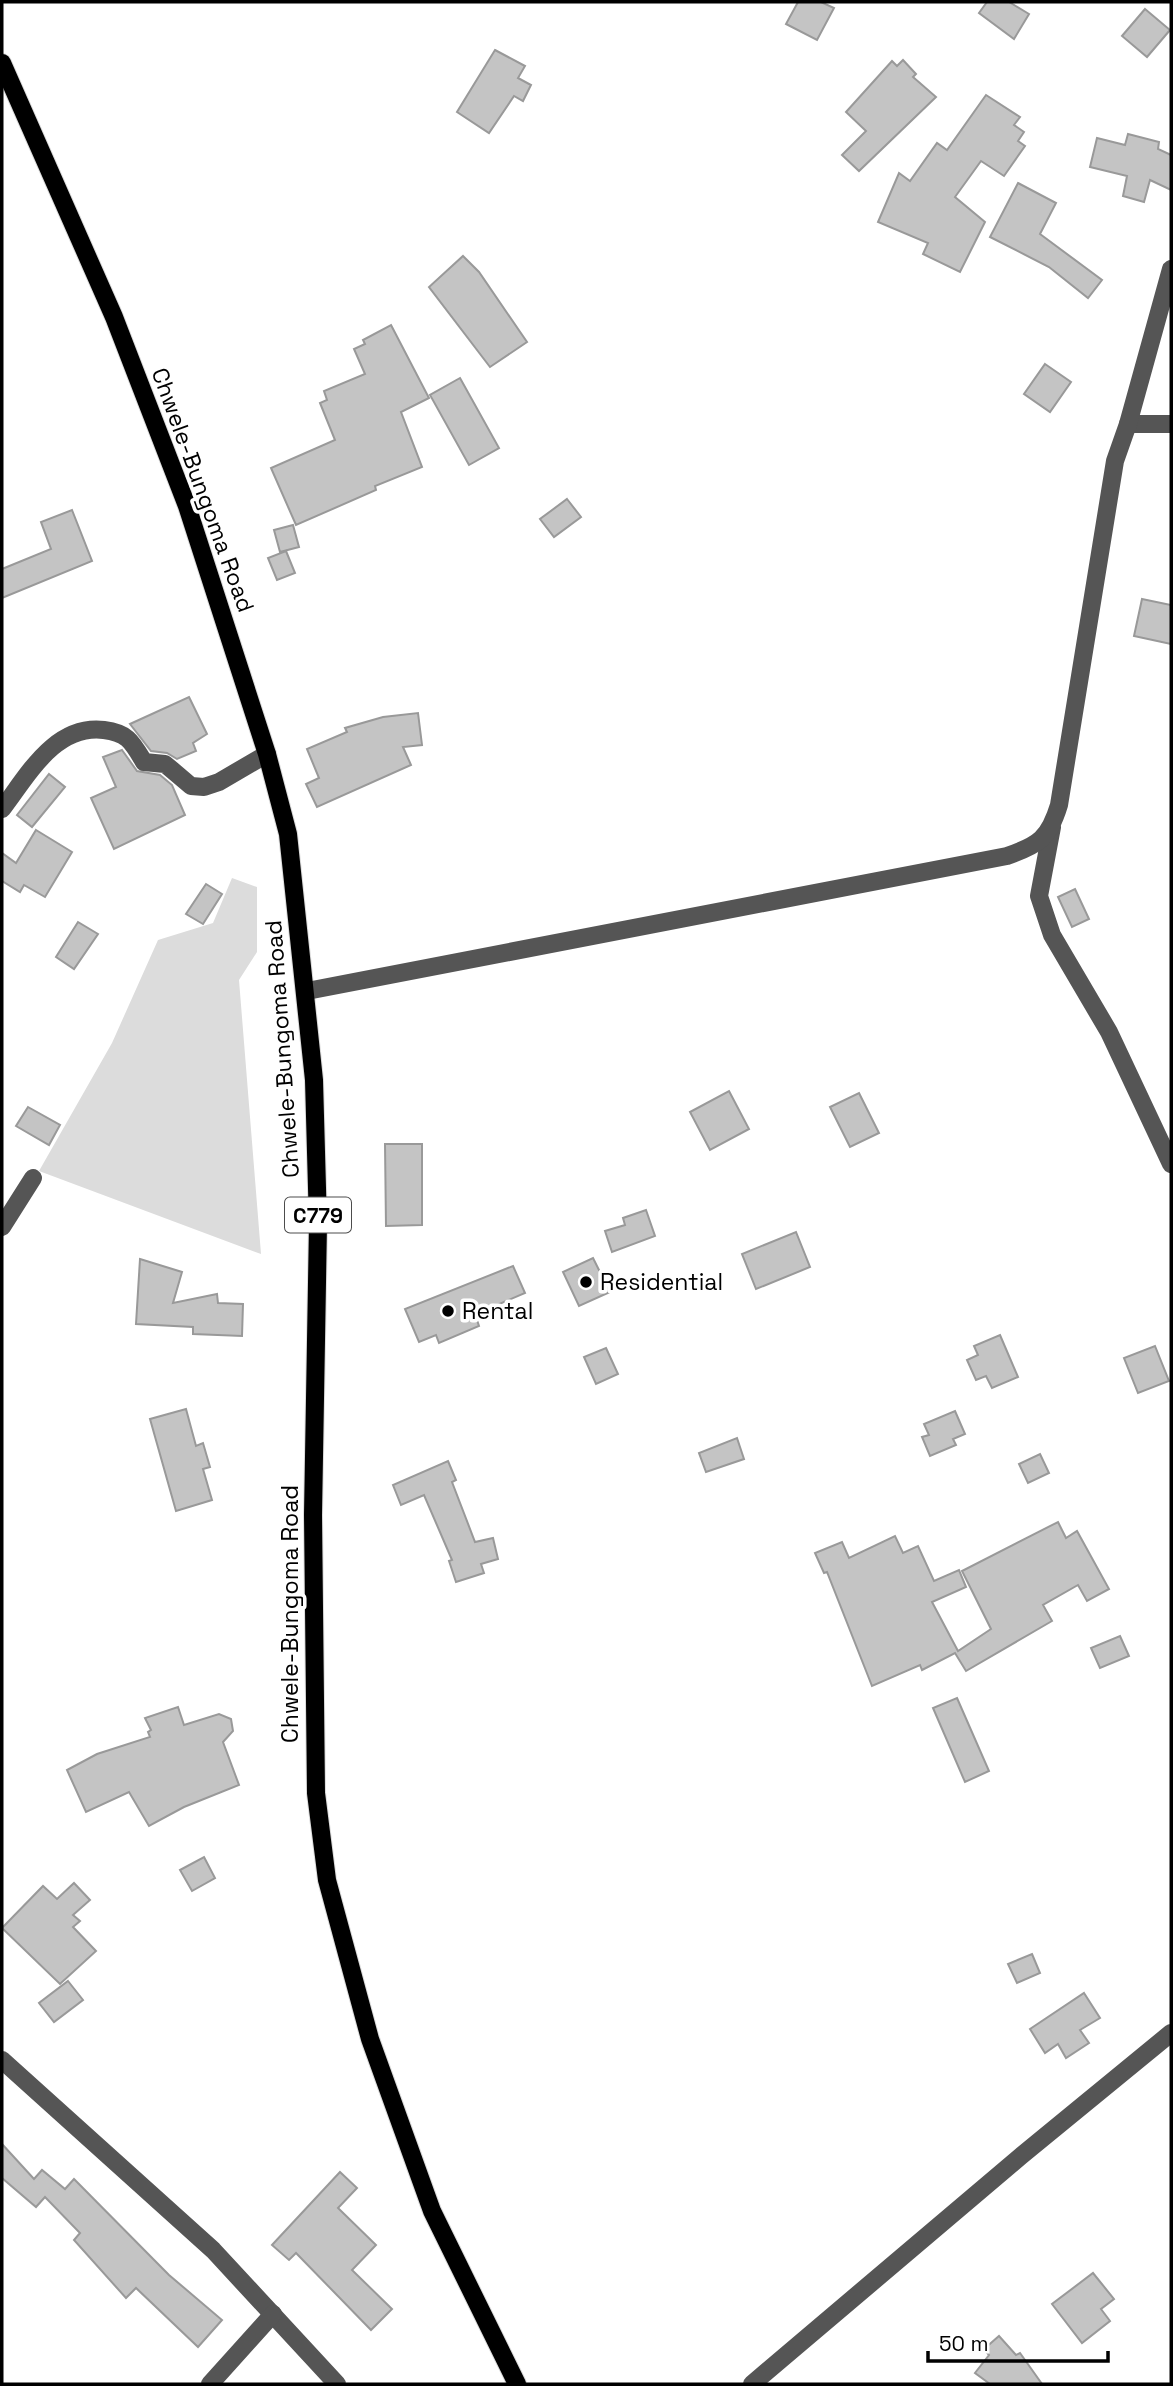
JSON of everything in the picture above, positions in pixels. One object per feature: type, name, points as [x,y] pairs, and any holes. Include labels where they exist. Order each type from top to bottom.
[{"type":"main road","name":"Chwele-Bungoma Road","points":[[2,63],[114,317],[187,506],[267,754],[288,834],[307,991],[314,1080],[318,1224],[313,1515],[316,1793],[327,1880],[370,2039],[432,2211],[517,2384]]},
{"type":"street","points":[[1171,269],[1128,424],[1115,461],[1059,805],[1052,827],[1039,896],[1052,935],[1109,1032],[1171,1164]]},
{"type":"street","points":[[1128,424],[1171,424]]},
{"type":"street","points":[[2,809],[46,752],[76,731],[92,729],[121,732],[133,743],[144,762],[165,764],[191,786],[204,787],[219,782],[267,754]]},
{"type":"street","points":[[307,991],[1007,856],[1029,848],[1052,827]]},
{"type":"street","points":[[2,1227],[33,1178]]},
{"type":"street","points":[[752,2384],[1171,2033]]},
{"type":"street","points":[[2,2060],[213,2250],[337,2384]]},
{"type":"street","points":[[210,2384],[273,2314]]},
{"type":"shaded area","points":[[232,878],[257,887],[257,952],[239,980],[261,1254],[39,1171],[112,1043],[158,940],[213,923]]},
{"type":"building","points":[[798,2],[821,2],[834,8],[817,40],[786,24]]},
{"type":"building","points":[[987,2],[1009,2],[1029,14],[1014,39],[979,13]]},
{"type":"building","points":[[1145,9],[1170,30],[1147,57],[1122,36]]},
{"type":"building","points":[[495,50],[525,66],[518,78],[531,85],[523,101],[514,96],[489,133],[457,112]]},
{"type":"building","points":[[903,60],[916,74],[913,77],[936,97],[859,171],[842,155],[866,131],[846,112],[892,61],[897,66]]},
{"type":"building","points":[[986,95],[1020,117],[1014,125],[1024,132],[1018,141],[1025,146],[1004,176],[981,161],[955,197],[985,222],[960,272],[923,254],[928,243],[878,222],[899,173],[910,181],[937,143],[947,150]]},
{"type":"building","points":[[1128,134],[1159,142],[1158,149],[1171,155],[1171,190],[1150,180],[1144,202],[1123,196],[1127,176],[1090,167],[1097,138],[1125,145]]},
{"type":"building","points":[[1018,183],[1056,203],[1040,234],[1102,280],[1088,298],[1049,267],[990,237]]},
{"type":"building","points":[[463,256],[479,272],[527,342],[490,367],[429,287]]},
{"type":"building","points":[[391,325],[429,398],[401,412],[422,467],[375,486],[376,490],[296,525],[271,468],[335,440],[320,403],[327,400],[324,391],[365,374],[354,349],[365,344],[363,340]]},
{"type":"building","points":[[1045,364],[1071,382],[1050,412],[1024,394]]},
{"type":"building","points":[[460,378],[499,448],[469,465],[430,395]]},
{"type":"building","points":[[567,499],[581,517],[554,537],[540,519]]},
{"type":"building","points":[[72,510],[92,561],[2,598],[2,569],[51,549],[41,522]]},
{"type":"building","points":[[293,525],[299,547],[280,552],[274,530]]},
{"type":"building","points":[[286,551],[295,573],[277,580],[268,558]]},
{"type":"building","points":[[1142,599],[1171,605],[1171,644],[1134,636]]},
{"type":"building","points":[[189,697],[207,734],[193,743],[196,751],[177,759],[167,753],[151,751],[130,724]]},
{"type":"building","points":[[418,713],[422,745],[403,747],[411,765],[317,807],[306,784],[319,778],[307,749],[347,732],[345,728],[383,717]]},
{"type":"building","points":[[122,750],[137,771],[160,775],[172,785],[185,815],[114,849],[91,798],[116,787],[103,757]]},
{"type":"building","points":[[49,774],[65,787],[32,827],[17,815]]},
{"type":"building","points":[[36,830],[72,852],[45,897],[24,885],[20,892],[2,881],[2,853],[16,863]]},
{"type":"building","points":[[206,884],[222,894],[203,924],[186,914]]},
{"type":"building","points":[[1075,889],[1089,919],[1072,927],[1058,897]]},
{"type":"building","points":[[78,922],[98,934],[74,969],[56,957]]},
{"type":"building","points":[[729,1091],[749,1129],[710,1150],[690,1112]]},
{"type":"building","points":[[859,1093],[879,1133],[850,1147],[830,1107]]},
{"type":"building","points":[[28,1107],[60,1125],[49,1145],[16,1126]]},
{"type":"building","points":[[385,1144],[422,1144],[422,1225],[386,1226]]},
{"type":"building","points":[[646,1210],[655,1236],[612,1252],[605,1231],[625,1225],[623,1218]]},
{"type":"building","points":[[796,1232],[810,1267],[756,1289],[742,1254]]},
{"type":"building","name":"Residential","points":[[593,1258],[610,1292],[579,1306],[563,1272]]},
{"type":"building","points":[[140,1259],[182,1272],[173,1303],[217,1294],[218,1303],[243,1304],[242,1336],[193,1334],[193,1327],[136,1324]]},
{"type":"building","name":"Rental","points":[[513,1266],[525,1293],[490,1308],[492,1314],[477,1320],[479,1326],[439,1343],[436,1335],[419,1342],[405,1309]]},
{"type":"building","points":[[1000,1335],[1018,1377],[992,1388],[986,1376],[976,1380],[967,1360],[978,1355],[974,1346]]},
{"type":"building","points":[[1155,1346],[1169,1381],[1138,1393],[1124,1358]]},
{"type":"building","points":[[606,1348],[618,1374],[596,1384],[584,1357]]},
{"type":"building","points":[[186,1409],[196,1446],[203,1443],[210,1467],[203,1469],[212,1500],[176,1511],[150,1419]]},
{"type":"building","points":[[955,1411],[965,1434],[953,1439],[956,1445],[930,1456],[922,1437],[929,1435],[924,1424]]},
{"type":"building","points":[[737,1438],[744,1459],[706,1472],[699,1453]]},
{"type":"building","points":[[1040,1454],[1049,1473],[1028,1483],[1019,1464]]},
{"type":"building","points":[[448,1461],[456,1480],[452,1482],[475,1542],[493,1538],[498,1559],[481,1564],[484,1573],[456,1582],[449,1561],[452,1560],[424,1495],[401,1505],[393,1485]]},
{"type":"building","points":[[1058,1522],[1066,1538],[1077,1531],[1109,1589],[1087,1601],[1078,1585],[1043,1605],[1052,1621],[966,1671],[955,1653],[922,1670],[920,1665],[872,1686],[827,1572],[824,1573],[815,1553],[842,1542],[849,1558],[895,1536],[903,1553],[918,1546],[934,1581],[959,1570],[966,1587],[932,1602],[958,1651],[991,1629],[962,1571]]},
{"type":"building","points":[[1120,1636],[1129,1656],[1100,1668],[1091,1648]]},
{"type":"building","points":[[957,1698],[989,1771],[965,1782],[933,1708]]},
{"type":"building","points":[[178,1707],[184,1725],[219,1714],[231,1719],[233,1731],[223,1742],[239,1785],[184,1807],[149,1826],[129,1792],[86,1812],[67,1770],[97,1754],[150,1737],[148,1732],[151,1730],[145,1718]]},
{"type":"building","points":[[204,1857],[215,1878],[192,1891],[180,1870]]},
{"type":"building","points":[[74,1883],[90,1900],[73,1915],[80,1921],[73,1927],[96,1951],[60,1984],[2,1928],[43,1886],[57,1899]]},
{"type":"building","points":[[1032,1954],[1040,1973],[1017,1983],[1008,1964]]},
{"type":"building","points":[[68,1981],[83,2000],[54,2022],[39,2003]]},
{"type":"building","points":[[1084,1993],[1100,2018],[1080,2030],[1089,2043],[1066,2058],[1058,2044],[1045,2053],[1030,2029]]},
{"type":"building","points":[[2,2144],[34,2179],[42,2170],[65,2189],[74,2179],[169,2275],[222,2320],[198,2347],[136,2288],[126,2298],[74,2240],[80,2233],[45,2197],[36,2207],[2,2178]]},
{"type":"building","points":[[340,2172],[357,2188],[338,2208],[376,2245],[352,2270],[392,2309],[371,2330],[296,2253],[289,2260],[272,2245]]},
{"type":"building","points":[[1093,2273],[1114,2299],[1101,2309],[1110,2321],[1082,2343],[1052,2304]]},
{"type":"building","points":[[999,2336],[1016,2355],[1020,2353],[1042,2384],[990,2384],[975,2373],[989,2355],[984,2349]]},
{"type":"place","name":"Residential","points":[[586,1282]]},
{"type":"place","name":"Rental","points":[[448,1311]]}]
